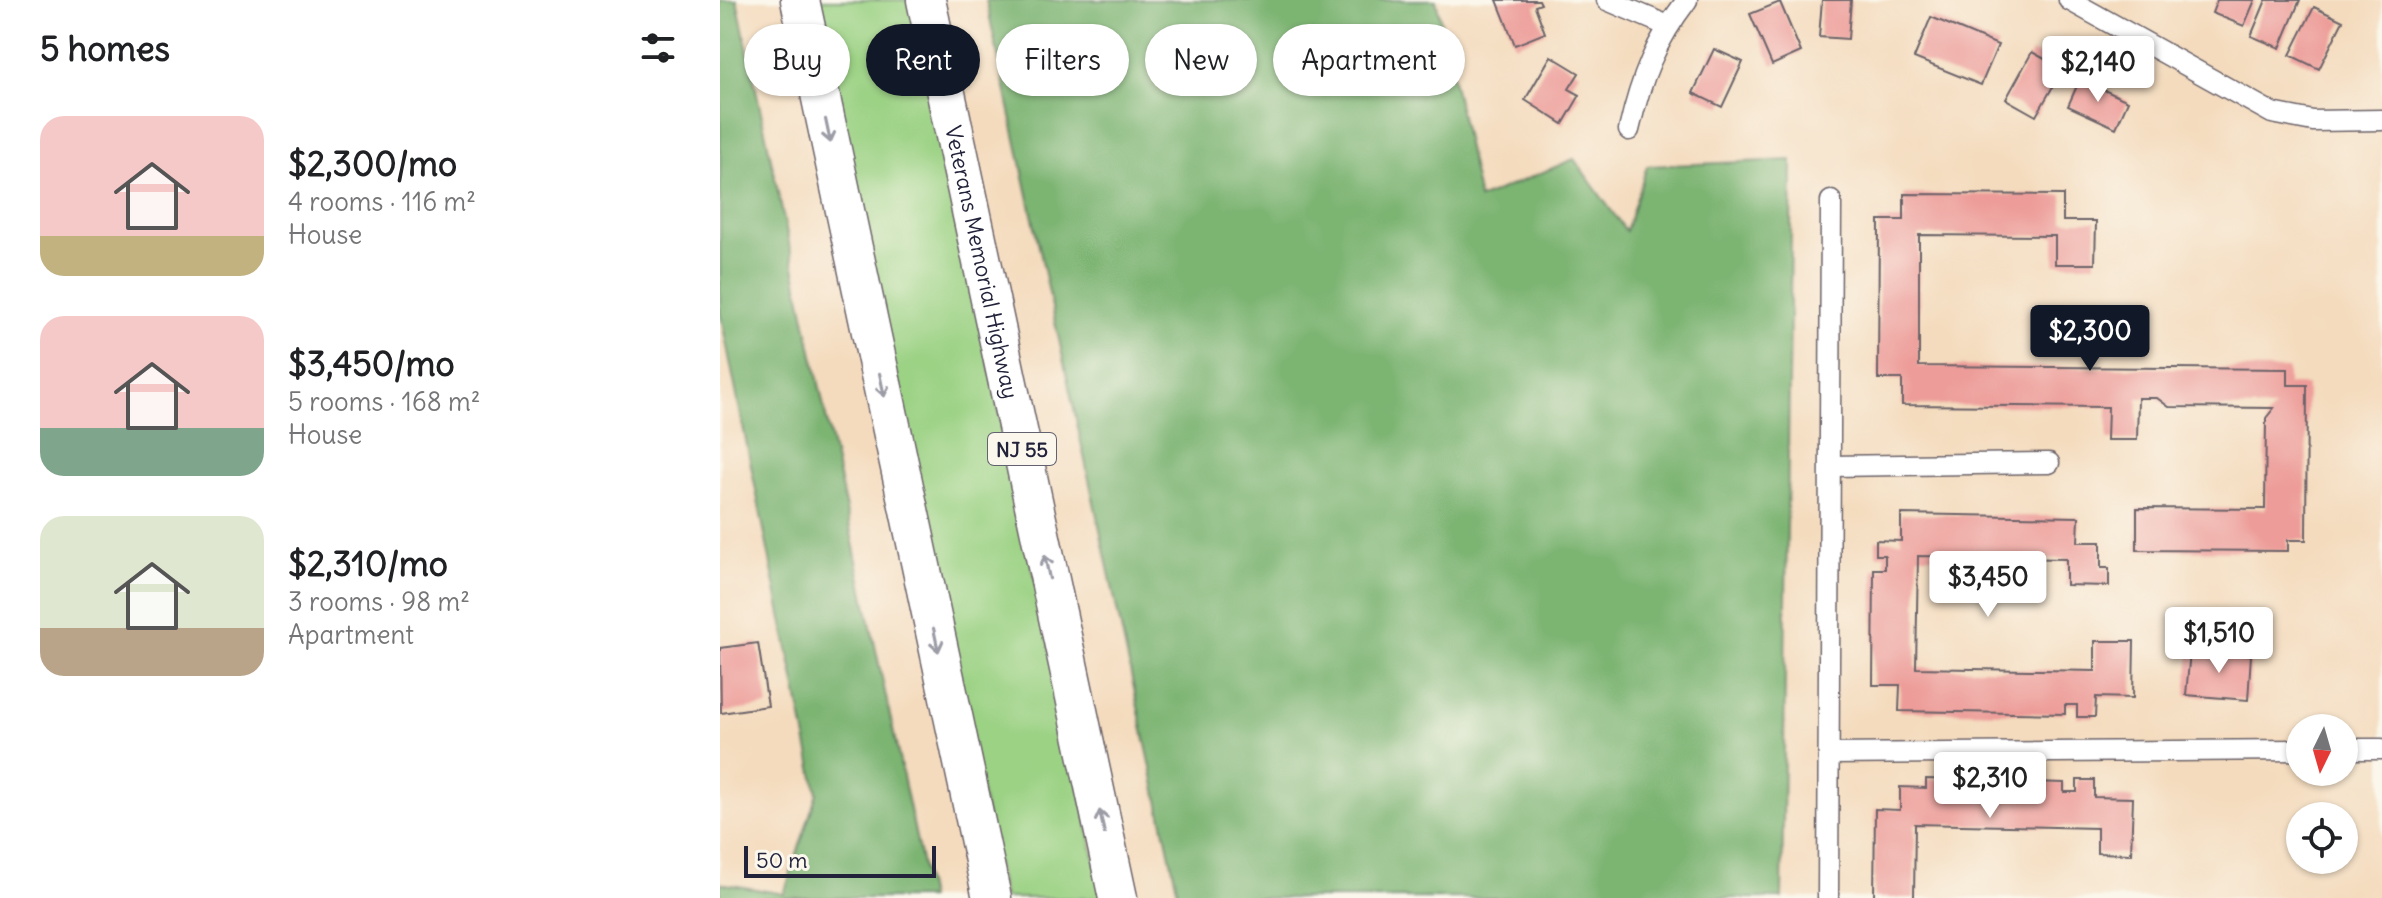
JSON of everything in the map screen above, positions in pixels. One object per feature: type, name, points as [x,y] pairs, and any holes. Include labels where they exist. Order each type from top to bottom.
[{"type":"highway","points":[[800,0],[992,898]]},
{"type":"highway","name":"Veterans Memorial Highway","points":[[926,0],[1118,898]]},
{"type":"street","points":[[1607,0],[1668,26]]},
{"type":"street","points":[[1629,130],[1642,77],[1668,26],[1687,0]]},
{"type":"street","points":[[2069,0],[2272,113],[2313,121],[2382,120]]},
{"type":"street","points":[[1828,898],[1831,201]]},
{"type":"street","points":[[1831,466],[2049,463]]},
{"type":"street","points":[[2358,749],[2382,749]]},
{"type":"street","points":[[1829,754],[2286,750]]},
{"type":"green space","points":[[720,0],[737,0],[744,33],[744,96],[758,96],[929,898],[720,898],[720,883],[784,894],[817,793],[720,312]]},
{"type":"green space","points":[[813,0],[911,0],[916,24],[866,24],[866,96],[932,96],[1103,898],[1004,898],[833,96],[850,96],[850,24],[818,24]]},
{"type":"green space","points":[[986,0],[1436,0],[1441,24],[1273,24],[1273,96],[1457,96],[1479,199],[1574,159],[1626,231],[1647,166],[1792,160],[1782,898],[1179,898],[1007,96],[1129,96],[1129,24],[996,24],[996,47]]},
{"type":"building","points":[[1497,0],[1539,0],[1541,4],[1535,6],[1545,33],[1515,45]]},
{"type":"building","points":[[1822,0],[1851,0],[1848,39],[1819,37]]},
{"type":"building","points":[[2217,0],[2255,0],[2244,26],[2212,13]]},
{"type":"building","points":[[2266,0],[2300,0],[2280,48],[2251,36]]},
{"type":"building","points":[[1780,2],[1801,52],[1772,65],[1750,14]]},
{"type":"building","points":[[2314,7],[2343,21],[2319,69],[2290,55]]},
{"type":"building","points":[[1931,17],[1998,45],[1981,85],[1914,58]]},
{"type":"building","points":[[1714,49],[1743,62],[1722,107],[1693,93]]},
{"type":"building","points":[[2032,52],[2063,69],[2036,116],[2006,99]]},
{"type":"building","points":[[1551,56],[1579,73],[1569,89],[1580,95],[1563,124],[1525,100]]},
{"type":"building","points":[[2080,79],[2128,101],[2116,128],[2068,106]]},
{"type":"building","points":[[1904,194],[2063,195],[2063,221],[2096,221],[2095,264],[2055,264],[2055,236],[1919,235],[1919,366],[2288,369],[2288,385],[2307,385],[2306,540],[2288,540],[2288,551],[2137,550],[2137,508],[2265,509],[2266,418],[2274,408],[2169,407],[2157,398],[2138,398],[2137,440],[2107,440],[2108,407],[1902,405],[1902,379],[1878,379],[1879,220],[1904,220]]},
{"type":"building","points":[[1901,514],[2079,517],[2078,542],[2101,542],[2101,568],[2109,568],[2109,586],[2066,585],[2066,559],[1918,556],[1916,668],[2095,671],[2095,641],[2134,641],[2133,698],[2096,697],[2095,717],[2077,717],[2077,705],[2065,705],[2065,714],[1899,711],[1900,685],[1873,685],[1874,569],[1885,569],[1885,555],[1876,555],[1876,540],[1901,541]]},
{"type":"building","points":[[758,643],[768,706],[721,713],[720,648]]},
{"type":"building","points":[[2190,651],[2251,655],[2248,700],[2186,695]]},
{"type":"building","points":[[1926,779],[2064,783],[2064,792],[2077,792],[2077,780],[2094,780],[2094,797],[2133,798],[2131,854],[2097,853],[2097,828],[1915,824],[1914,898],[1874,898],[1875,809],[1900,810],[1900,787],[1926,788]]}]
